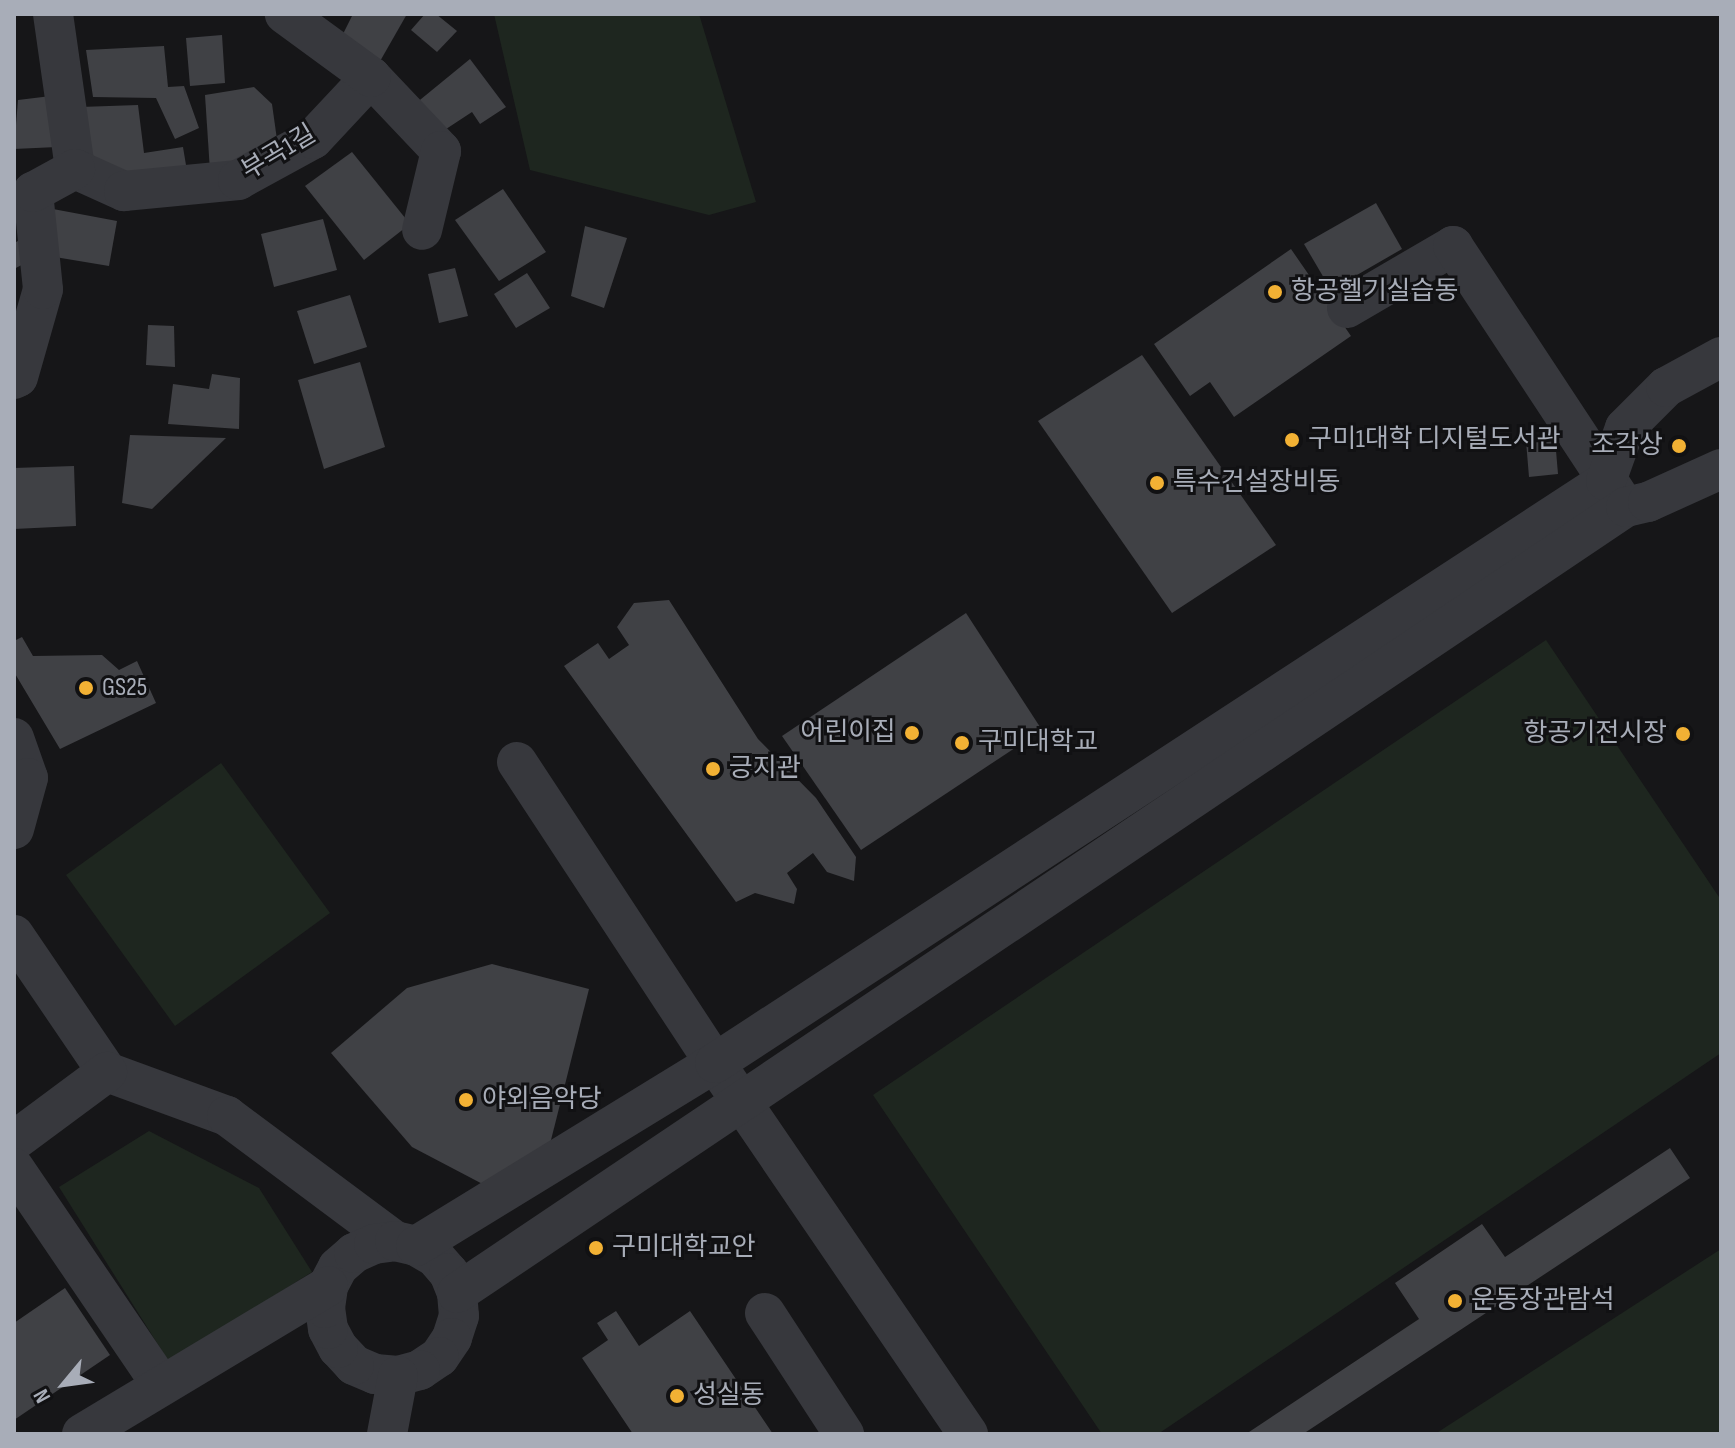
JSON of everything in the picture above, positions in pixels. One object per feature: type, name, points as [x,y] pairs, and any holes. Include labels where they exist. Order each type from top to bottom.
[{"type":"street","points":[[14,379],[18,377],[43,289],[33,192],[75,169],[53,14]]},
{"type":"street","points":[[285,14],[371,77],[441,151],[422,230]]},
{"type":"street","name":"부곡1길","points":[[75,169],[124,191],[238,180],[313,139],[371,77]]},
{"type":"street","points":[[1347,308],[1453,246],[1616,494],[1648,502],[1721,469]]},
{"type":"street","points":[[457,1293],[742,1103],[1616,494],[1625,428],[1666,387],[1721,357]]},
{"type":"street","points":[[14,935],[107,1072],[227,1116],[406,1244],[435,1257],[449,1273],[457,1293],[459,1316],[452,1338],[439,1357],[420,1370],[398,1376],[375,1374],[354,1365],[338,1348],[328,1329],[325,1308],[328,1286],[338,1267],[354,1253],[374,1244],[406,1244],[715,1063],[1616,494]]},
{"type":"street","points":[[14,738],[28,778],[14,829]]},
{"type":"street","points":[[517,762],[715,1063],[968,1434]]},
{"type":"street","points":[[14,1141],[107,1072]]},
{"type":"street","points":[[14,1168],[161,1384]]},
{"type":"street","points":[[82,1434],[328,1286]]},
{"type":"street","points":[[765,1313],[844,1434]]},
{"type":"street","points":[[387,1434],[398,1376]]},
{"type":"shaded area","points":[[494,14],[699,14],[756,202],[709,215],[530,170]]},
{"type":"shaded area","points":[[1546,640],[1721,900],[1721,1053],[1158,1434],[1102,1434],[873,1095]]},
{"type":"shaded area","points":[[221,763],[330,913],[175,1026],[66,875]]},
{"type":"shaded area","points":[[149,1131],[259,1188],[312,1272],[169,1362],[59,1187]]},
{"type":"shaded area","points":[[1721,1249],[1721,1434],[1435,1434]]},
{"type":"building","points":[[353,14],[407,14],[379,63],[340,40]]},
{"type":"building","points":[[425,14],[436,14],[457,31],[437,52],[411,30]]},
{"type":"building","points":[[222,35],[225,83],[190,86],[186,38]]},
{"type":"building","points":[[164,46],[168,87],[184,86],[199,128],[175,139],[156,98],[93,97],[86,50]]},
{"type":"building","points":[[470,59],[506,107],[480,124],[472,112],[440,133],[415,104]]},
{"type":"building","points":[[254,87],[272,104],[279,154],[210,171],[205,95]]},
{"type":"building","points":[[51,96],[57,147],[14,149],[18,100]]},
{"type":"building","points":[[138,105],[144,153],[183,147],[187,171],[131,179],[81,154],[80,107]]},
{"type":"building","points":[[352,152],[410,224],[364,260],[305,186]]},
{"type":"building","points":[[503,189],[546,252],[499,281],[455,220]]},
{"type":"building","points":[[1376,203],[1402,249],[1331,290],[1304,244]]},
{"type":"building","points":[[53,209],[117,221],[109,266],[49,256]]},
{"type":"building","points":[[323,219],[337,270],[274,287],[261,234]]},
{"type":"building","points":[[585,226],[627,238],[604,308],[571,296]]},
{"type":"building","points":[[24,238],[33,259],[14,269],[14,243]]},
{"type":"building","name":"항공헬기실습동","points":[[1291,249],[1351,336],[1234,417],[1210,382],[1190,396],[1154,344]]},
{"type":"building","points":[[455,268],[468,316],[439,323],[428,274]]},
{"type":"building","points":[[527,273],[550,308],[516,328],[494,294]]},
{"type":"building","points":[[350,295],[367,347],[314,364],[297,311]]},
{"type":"building","points":[[148,325],[174,326],[175,367],[146,365]]},
{"type":"building","name":"특수건설장비동","points":[[1142,355],[1276,545],[1172,613],[1038,421]]},
{"type":"building","points":[[360,362],[385,447],[324,469],[298,380]]},
{"type":"building","points":[[212,374],[240,378],[239,429],[168,424],[173,384],[209,389]]},
{"type":"building","points":[[130,435],[226,438],[152,509],[122,503]]},
{"type":"building","points":[[1555,439],[1558,474],[1529,477],[1526,441]]},
{"type":"building","points":[[74,466],[76,526],[14,529],[14,468]]},
{"type":"building","name":"긍지관","points":[[669,600],[758,739],[816,798],[856,857],[854,881],[827,872],[813,853],[787,873],[797,889],[794,904],[755,893],[736,902],[564,666],[598,643],[609,659],[629,645],[617,627],[634,603]]},
{"type":"building","name":"어린이집","points":[[966,613],[1042,730],[861,850],[782,736]]},
{"type":"building","name":"GS25","points":[[22,637],[33,656],[102,655],[119,670],[137,661],[156,703],[60,749],[14,672],[14,641]]},
{"type":"building","name":"야외음악당","points":[[492,964],[589,989],[547,1156],[494,1190],[412,1147],[331,1053],[407,988]]},
{"type":"building","name":"운동장관람석","points":[[1670,1148],[1690,1178],[1303,1434],[1246,1434],[1419,1319],[1395,1283],[1482,1224],[1505,1257]]},
{"type":"building","points":[[65,1288],[110,1355],[14,1420],[14,1323]]},
{"type":"building","name":"성실동","points":[[616,1311],[639,1346],[690,1311],[773,1434],[633,1434],[582,1358],[608,1340],[597,1323]]},
{"type":"place","name":"항공헬기실습동","points":[[1275,292]]},
{"type":"place","name":"구미1대학 디지털도서관","points":[[1292,440]]},
{"type":"place","name":"조각상","points":[[1679,446]]},
{"type":"place","name":"특수건설장비동","points":[[1157,483]]},
{"type":"place","name":"GS25","points":[[86,688]]},
{"type":"place","name":"어린이집","points":[[912,733]]},
{"type":"place","name":"항공기전시장","points":[[1683,734]]},
{"type":"place","name":"구미대학교","points":[[962,743]]},
{"type":"place","name":"긍지관","points":[[713,769]]},
{"type":"place","name":"야외음악당","points":[[466,1100]]},
{"type":"place","name":"구미대학교안","points":[[596,1248]]},
{"type":"place","name":"운동장관람석","points":[[1455,1301]]},
{"type":"place","name":"성실동","points":[[677,1396]]}]
